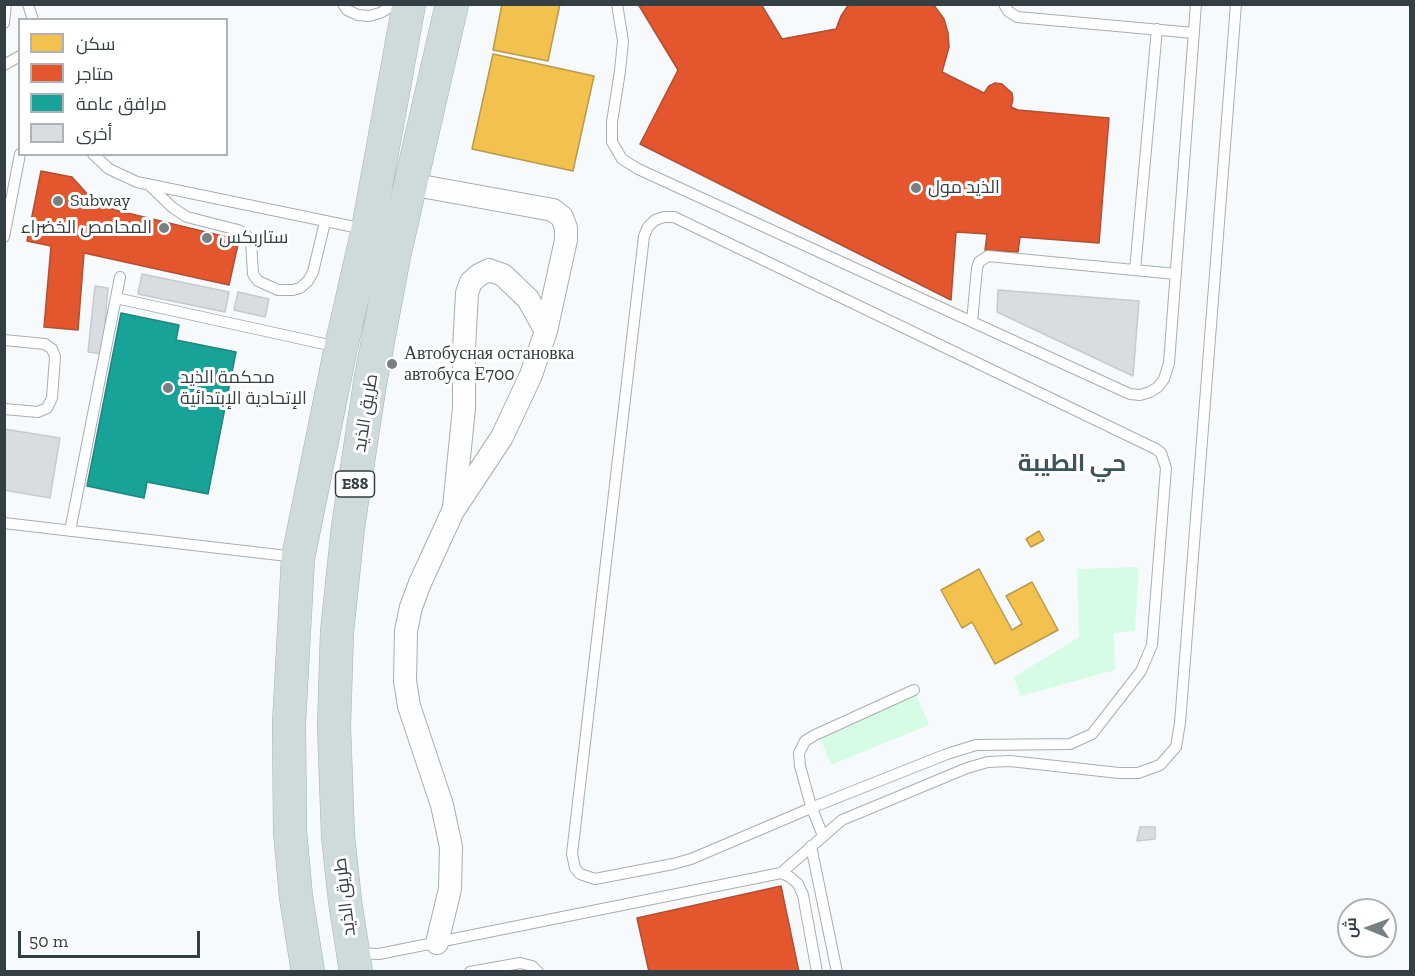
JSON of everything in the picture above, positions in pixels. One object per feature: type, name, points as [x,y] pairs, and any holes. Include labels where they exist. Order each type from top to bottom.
[{"type":"highway","name":"طريق الذيد","points":[[308,972],[297,906],[290,831],[289,723],[298,558],[341,347],[368,229],[409,4]]},
{"type":"highway","name":"طريق الذيد","points":[[354,962],[338,836],[334,726],[337,632],[348,527],[370,383],[410,184],[452,4]]},
{"type":"street","points":[[410,184],[553,210],[562,217],[566,228],[566,240],[546,331],[531,375],[502,437],[453,511],[420,583],[411,607],[406,631],[404,656],[409,706],[442,805],[451,847],[450,889],[437,943]]},
{"type":"street","points":[[453,511],[464,408],[467,293],[471,282],[479,274],[489,270],[503,275],[528,299],[546,331]]},
{"type":"lane","points":[[4,23],[6,4]]},
{"type":"lane","points":[[343,4],[347,10],[358,15],[369,16],[396,4]]},
{"type":"lane","points":[[617,4],[623,40],[621,71],[612,122],[612,142],[622,159],[638,169],[1121,390],[1140,395],[1158,387],[1167,370],[1196,4]]},
{"type":"lane","points":[[1004,4],[1008,11],[1017,17],[1194,33]]},
{"type":"lane","points":[[354,962],[379,954],[781,873],[823,836],[853,814],[967,768],[988,762],[1010,761],[1119,773],[1138,773],[1160,765],[1176,747],[1180,723],[1236,4]]},
{"type":"lane","points":[[1135,270],[1157,29]]},
{"type":"lane","points":[[4,65],[18,57]]},
{"type":"lane","points":[[4,237],[20,156]]},
{"type":"lane","points":[[95,156],[109,169],[122,176],[148,184],[368,229]]},
{"type":"lane","points":[[148,184],[173,208],[187,217],[244,232],[251,241],[253,274],[258,281],[278,290],[300,288],[308,281],[313,272],[325,222]]},
{"type":"lane","points":[[664,217],[674,218],[1156,449],[1165,459],[1152,645],[1141,671],[1092,734],[1070,744],[976,745],[947,754],[811,808],[698,856],[673,864],[595,879],[580,874],[572,861],[644,236],[648,227],[655,220],[664,217]]},
{"type":"lane","points":[[972,322],[977,268],[979,262],[988,256],[1176,274]]},
{"type":"lane","points":[[70,531],[120,277]]},
{"type":"lane","points":[[116,298],[341,347]]},
{"type":"lane","points":[[4,340],[45,344],[52,349],[56,357],[51,398],[47,408],[38,412],[4,409]]},
{"type":"lane","points":[[4,523],[298,558]]},
{"type":"lane","points":[[823,836],[811,808],[800,760],[799,753],[805,741],[914,690]]},
{"type":"lane","points":[[811,846],[837,972]]},
{"type":"lane","points":[[781,873],[798,884],[817,972]]},
{"type":"lane","points":[[470,972],[519,963],[532,966],[537,972]]},
{"type":"green space","points":[[1139,567],[1135,631],[1114,633],[1115,670],[1020,696],[1014,677],[1079,637],[1077,569]]},
{"type":"green space","points":[[917,695],[929,725],[831,765],[819,735]]},
{"type":"building: سكن","points":[[502,4],[560,4],[548,61],[493,50]]},
{"type":"building: سكن","points":[[493,54],[594,76],[573,171],[472,149]]},
{"type":"building: سكن","points":[[1039,531],[1044,540],[1031,547],[1026,539]]},
{"type":"building: سكن","points":[[979,569],[1012,630],[1022,624],[1006,596],[1032,582],[1058,630],[995,664],[972,622],[962,628],[941,590]]},
{"type":"building: متاجر","name":"الذيد مول","points":[[638,4],[761,4],[782,39],[836,29],[849,4],[933,4],[944,19],[948,33],[949,47],[942,72],[984,93],[989,86],[995,83],[1002,84],[1012,93],[1011,107],[1018,110],[1109,118],[1099,243],[1020,237],[1018,252],[985,250],[987,234],[956,232],[951,300],[640,144],[678,70]]},
{"type":"building: متاجر","points":[[41,171],[72,177],[90,197],[115,210],[239,240],[229,285],[84,253],[78,330],[44,327],[51,246],[27,241]]},
{"type":"building: متاجر","points":[[781,886],[799,972],[649,972],[637,918]]},
{"type":"building: مرافق عامة","name":"محكمة الذيد الإتحادية الإبتدائية","points":[[121,313],[179,325],[176,340],[236,352],[208,494],[147,482],[144,498],[87,486]]},
{"type":"building: أخرى","points":[[142,274],[229,292],[225,312],[138,294]]},
{"type":"building: أخرى","points":[[95,286],[108,288],[102,354],[88,352]]},
{"type":"building: أخرى","points":[[998,290],[1139,301],[1133,376],[997,312]]},
{"type":"building: أخرى","points":[[238,292],[269,299],[265,317],[234,310]]},
{"type":"building: أخرى","points":[[4,429],[60,438],[50,498],[4,490]]},
{"type":"building: أخرى","points":[[1140,827],[1155,827],[1155,839],[1137,841]]},
{"type":"place","name":"الذيد مول","points":[[916,188]]},
{"type":"place","name":"Subway","points":[[58,201]]},
{"type":"place","name":"المحامص الخضراء","points":[[164,228]]},
{"type":"place","name":"ستاربكس","points":[[207,238]]},
{"type":"place","name":"Автобусная остановка автобуса Е700","points":[[392,364]]},
{"type":"place","name":"محكمة الذيد الإتحادية الإبتدائية","points":[[168,388]]},
{"type":"district","name":"حي الطيبة","points":[[1072,464]]}]
